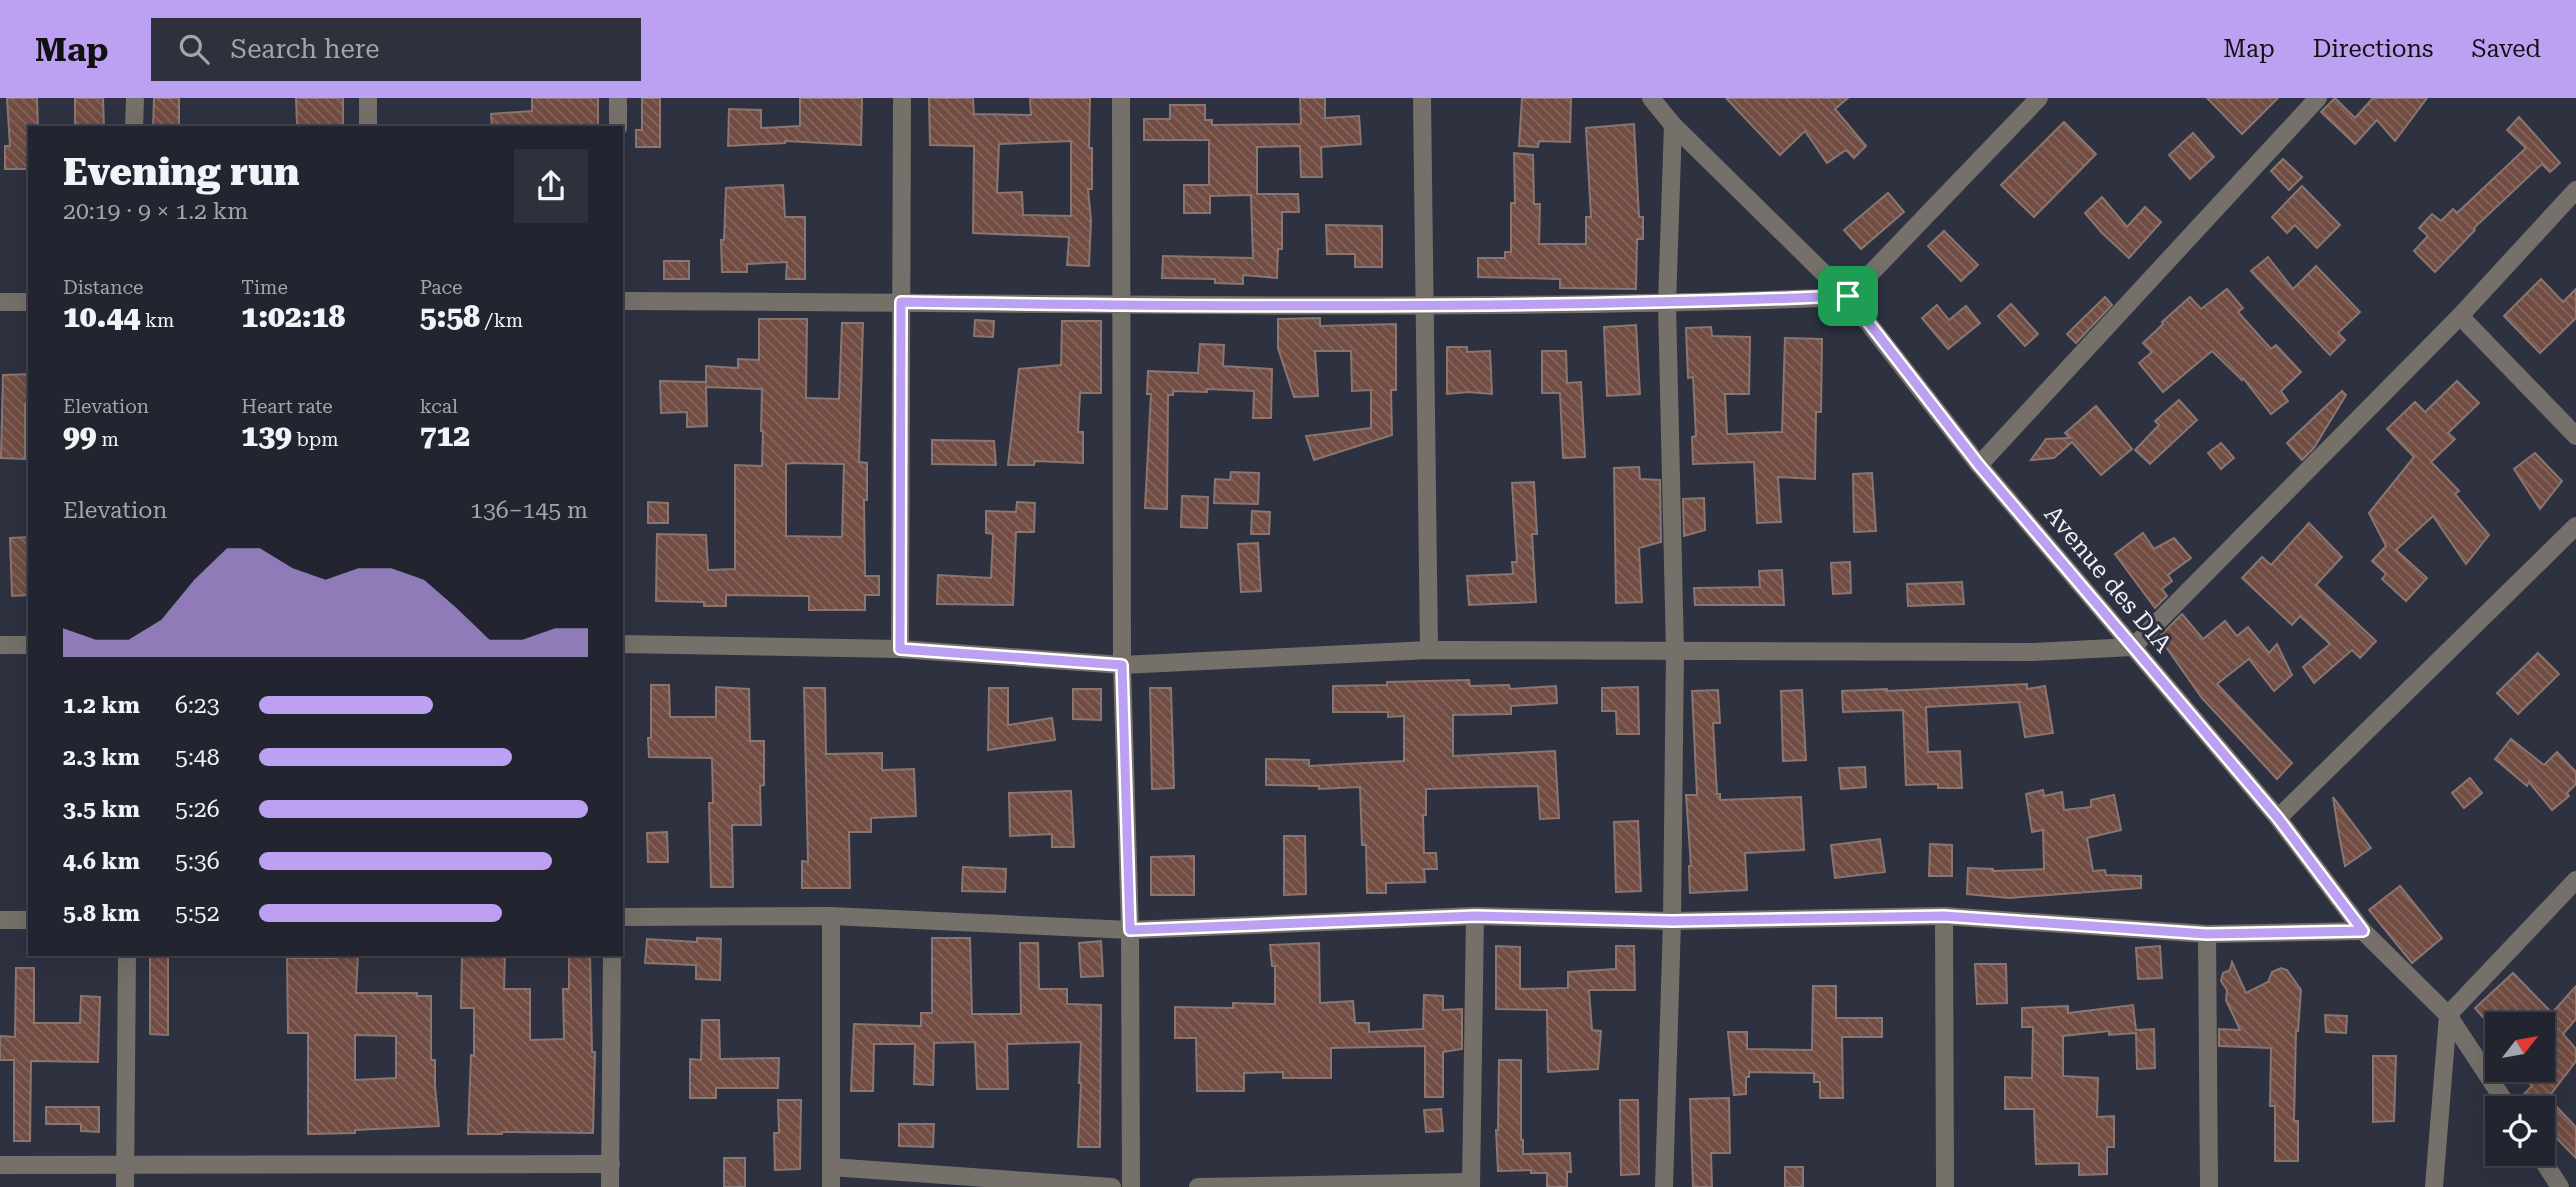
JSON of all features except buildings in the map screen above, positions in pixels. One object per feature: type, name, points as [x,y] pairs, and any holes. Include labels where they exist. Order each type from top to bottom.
[{"type":"street","points":[[134,126],[135,98]]},
{"type":"street","points":[[368,98],[368,126]]},
{"type":"street","points":[[618,98],[618,126]]},
{"type":"street","points":[[900,649],[902,98]]},
{"type":"street","points":[[1121,98],[1122,665],[1130,930],[1131,1187]]},
{"type":"street","points":[[1422,98],[1429,650]]},
{"type":"street","points":[[623,301],[1424,306],[1667,304],[1848,296],[2039,98]]},
{"type":"street","points":[[1979,465],[2318,98]]},
{"type":"street","name":"Avenue des DIA","points":[[1659,101],[1673,125],[1848,296],[1979,465],[2278,818],[2363,931],[2448,1014],[2501,1096]]},
{"type":"street","points":[[1664,1187],[1672,921],[1675,651],[1667,304],[1673,125]]},
{"type":"street","points":[[623,644],[900,649],[1122,665],[1429,650],[2033,652],[2133,647],[2460,316],[2576,190]]},
{"type":"street","points":[[0,302],[28,302]]},
{"type":"street","points":[[2460,316],[2576,436]]},
{"type":"street","points":[[2278,818],[2576,526]]},
{"type":"street","points":[[0,645],[28,645]]},
{"type":"street","points":[[2434,1187],[2448,1014],[2576,880]]},
{"type":"street","points":[[831,916],[831,1187]]},
{"type":"street","points":[[623,917],[831,916],[1130,930],[1475,916],[1672,921],[1944,916],[2207,934],[2363,931]]},
{"type":"street","points":[[1198,1187],[1471,1184],[1475,916]]},
{"type":"street","points":[[1944,916],[1945,1187]]},
{"type":"street","points":[[0,920],[28,920]]},
{"type":"street","points":[[2207,934],[2209,1187]]},
{"type":"street","points":[[125,1187],[127,956]]},
{"type":"street","points":[[611,1187],[612,956]]},
{"type":"street","points":[[0,1166],[611,1164]]},
{"type":"street","points":[[2546,1166],[2560,1187]]},
{"type":"street","points":[[831,1167],[1112,1187]]},
{"type":"route","points":[[1848,296],[1979,465],[2278,818],[2363,931],[2207,934],[1944,916],[1672,921],[1475,916],[1130,930],[1122,665],[900,649],[901,302],[1120,306],[1424,306],[1667,304],[1848,296]]}]
